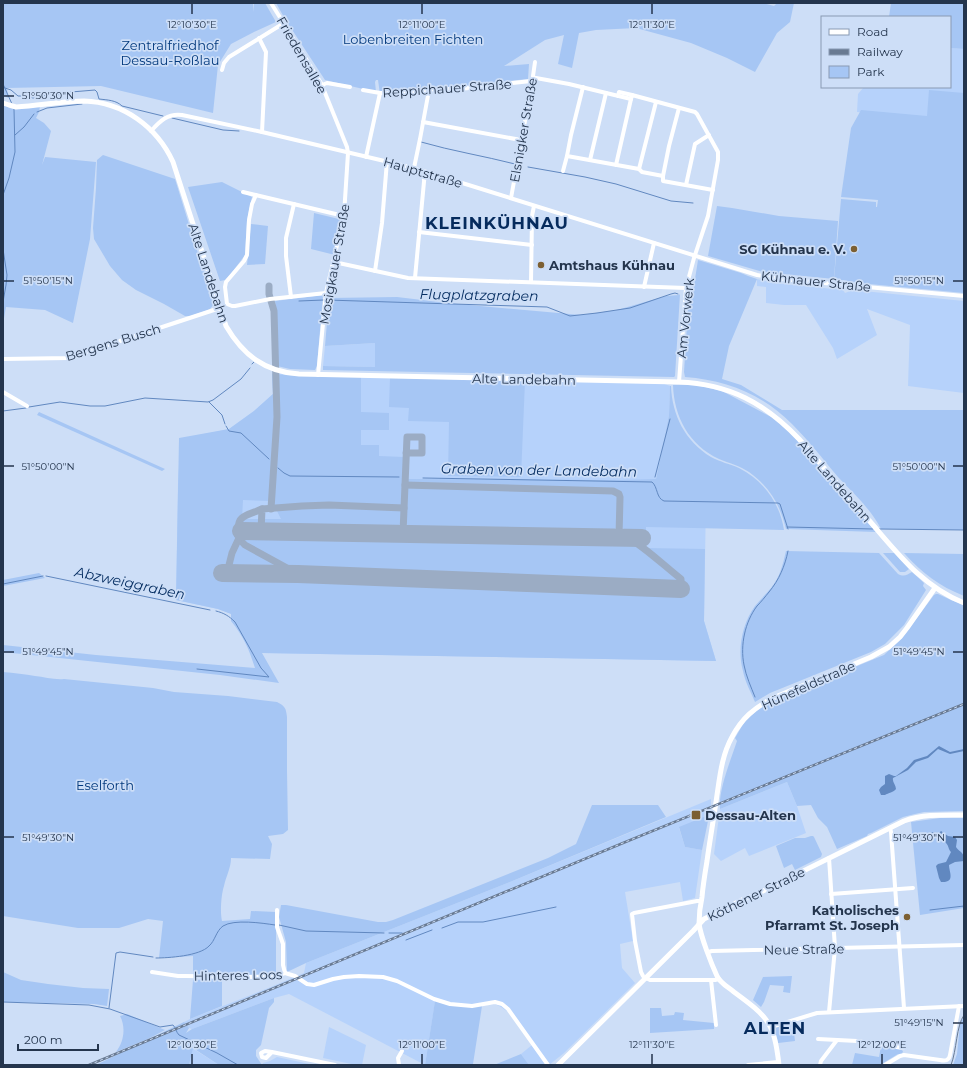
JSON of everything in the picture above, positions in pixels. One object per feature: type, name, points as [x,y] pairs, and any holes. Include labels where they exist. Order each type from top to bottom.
[{"type":"main road","name":"Alte Landebahn","points":[[3,103],[13,106],[79,101],[99,103],[127,112],[151,131],[163,144],[173,162],[226,326],[243,350],[269,368],[283,372],[318,375],[679,382],[701,384],[727,390],[752,401],[772,413],[788,427],[916,573],[935,588],[964,603]]},
{"type":"main road","name":"Hünefeldstraße","points":[[719,979],[701,932],[699,923],[700,907],[722,766],[726,749],[737,728],[752,711],[773,698],[871,658],[889,647],[900,637],[935,588]]},
{"type":"main road","name":"Köthener Straße","points":[[558,1065],[704,919],[908,819],[923,816],[964,815]]},
{"type":"main road","points":[[700,907],[704,912],[712,915]]},
{"type":"main road","points":[[719,979],[755,1007],[767,1019],[775,1038],[779,1063]]},
{"type":"street","name":"Friedensallee","points":[[272,3],[322,85],[348,147],[348,153]]},
{"type":"street","points":[[222,70],[224,63],[229,57],[284,23]]},
{"type":"street","points":[[259,38],[266,52],[262,132]]},
{"type":"street","name":"Elsnigker Straße","points":[[511,198],[535,62]]},
{"type":"street","name":"Reppichauer Straße","points":[[363,90],[380,93],[460,89],[532,80],[536,78],[679,108]]},
{"type":"street","points":[[322,85],[327,83],[350,87]]},
{"type":"street","points":[[563,171],[570,135],[583,88]]},
{"type":"street","points":[[414,168],[429,90]]},
{"type":"street","points":[[366,156],[380,93]]},
{"type":"street","points":[[590,160],[606,93]]},
{"type":"street","points":[[616,165],[631,98]]},
{"type":"street","points":[[639,169],[656,102]]},
{"type":"street","points":[[679,108],[669,146],[663,181],[713,190]]},
{"type":"street","name":"Am Vorwerk","points":[[679,108],[696,113],[719,155],[706,223],[694,256],[686,288],[679,382]]},
{"type":"street","name":"Hauptstraße","points":[[151,131],[163,119],[173,115],[215,120],[425,171],[694,256]]},
{"type":"street","points":[[423,122],[522,140]]},
{"type":"street","points":[[686,185],[695,144],[709,135]]},
{"type":"street","name":"Mosigkauer Straße","points":[[318,375],[325,298],[344,216],[348,153]]},
{"type":"street","points":[[567,156],[639,169],[642,172],[663,176]]},
{"type":"street","points":[[375,271],[382,223],[387,161]]},
{"type":"street","points":[[415,278],[425,171]]},
{"type":"street","points":[[243,192],[344,216]]},
{"type":"street","points":[[256,195],[252,204],[249,220],[247,255],[244,261],[226,282],[226,302],[229,305],[235,306],[291,297],[325,298]]},
{"type":"street","points":[[291,297],[286,256],[286,238],[294,204]]},
{"type":"street","points":[[531,282],[532,216],[534,206]]},
{"type":"street","points":[[419,232],[532,245]]},
{"type":"street","points":[[644,287],[654,243]]},
{"type":"street","name":"Kühnauer Straße","points":[[694,256],[765,277],[964,296]]},
{"type":"street","points":[[334,262],[408,278],[686,288]]},
{"type":"street","name":"Bergens Busch","points":[[3,359],[73,357],[220,308]]},
{"type":"street","points":[[3,392],[27,406]]},
{"type":"street","points":[[890,828],[904,1008]]},
{"type":"street","points":[[829,858],[835,948],[829,1012]]},
{"type":"street","points":[[831,894],[913,888]]},
{"type":"street","points":[[701,901],[632,914],[631,916],[642,973],[648,980],[719,979]]},
{"type":"street","points":[[277,910],[277,927],[283,944],[282,965],[285,973]]},
{"type":"street","name":"Neue Straße","points":[[708,952],[964,945]]},
{"type":"street","name":"Hinteres Loos","points":[[152,972],[178,976],[276,976],[285,973],[293,975],[311,985],[318,985],[333,979],[344,977],[383,977],[400,982],[434,999],[450,1004],[467,1006],[497,1002],[508,1009],[548,1065]]},
{"type":"street","points":[[711,980],[716,1026]]},
{"type":"street","points":[[885,1065],[904,1055],[946,1060],[949,1058],[958,1006]]},
{"type":"street","points":[[771,1026],[811,1014],[829,1012],[964,1006]]},
{"type":"street","points":[[818,1039],[857,1041],[904,1048]]},
{"type":"street","points":[[820,1065],[837,1040]]},
{"type":"street","points":[[399,1065],[398,1058],[402,1051]]},
{"type":"street","points":[[272,1052],[335,1065]]},
{"type":"street","points":[[932,1059],[932,1065]]},
{"type":"street","points":[[748,1065],[779,1063]]},
{"type":"shaded area","points":[[951,48],[964,49],[964,93],[931,118],[857,112],[858,94],[863,88],[951,88]]},
{"type":"shaded area","points":[[757,279],[774,283],[843,290],[845,293],[853,290],[964,301],[964,393],[908,386],[910,325],[867,309],[877,335],[837,359],[833,348],[806,305],[766,303],[766,287],[757,286]]},
{"type":"shaded area","points":[[375,343],[375,367],[323,366],[325,346]]},
{"type":"shaded area","points":[[272,371],[286,375],[298,376],[662,383],[670,386],[669,415],[656,479],[664,498],[706,499],[704,621],[716,661],[262,653],[232,614],[218,609],[176,600],[178,483],[181,439],[229,429],[254,411],[273,394]]},
{"type":"shaded area","points":[[939,746],[950,752],[964,749],[964,751],[950,754],[938,749],[928,758],[916,762],[908,770],[893,778],[896,789],[885,795],[881,795],[879,790],[885,784],[885,776],[889,774],[896,776],[907,768],[914,760],[927,756]]},
{"type":"shaded area","points":[[787,782],[806,833],[749,856],[745,848],[721,861],[714,854],[720,809]]},
{"type":"shaded area","points":[[711,799],[711,814],[679,828],[685,847],[702,850],[695,898],[683,901],[680,882],[625,892],[633,941],[620,944],[622,968],[635,983],[564,1053],[549,1065],[529,1065],[521,1054],[532,1045],[508,1012],[495,1004],[460,1007],[435,1002],[425,1065],[289,994],[274,998],[192,1029],[189,1028],[184,1022],[304,973],[306,963],[510,882]]},
{"type":"shaded area","points":[[941,831],[948,836],[955,837],[957,840],[956,847],[963,854],[964,858],[964,861],[955,862],[949,865],[951,876],[949,881],[946,882],[941,882],[936,866],[946,862],[951,852],[945,841],[937,838],[931,838],[930,835],[932,832],[939,833]]},
{"type":"shaded area","points":[[329,1027],[366,1045],[362,1065],[323,1058]]},
{"type":"shaded area","points":[[192,1048],[219,1065],[189,1065]]},
{"type":"shaded area","points":[[277,1057],[314,1065],[262,1065],[263,1063]]},
{"type":"green space","name":"Zentralfriedhof Dessau-Roßlau","points":[[3,3],[253,3],[254,12],[254,3],[265,3],[276,22],[231,44],[218,65],[213,113],[101,86],[7,88],[8,98],[3,95]]},
{"type":"green space","name":"Lobenbreiten Fichten","points":[[276,3],[763,3],[774,6],[777,3],[794,3],[790,22],[777,33],[755,72],[691,43],[636,28],[596,30],[579,33],[572,68],[558,64],[564,35],[545,40],[504,66],[529,64],[528,79],[380,94],[378,80],[375,82],[376,92],[325,80]]},
{"type":"green space","points":[[891,3],[964,3],[964,49],[951,48],[951,16],[889,16]]},
{"type":"green space","points":[[929,90],[964,93],[964,293],[869,284],[834,279],[841,199],[876,202],[876,207],[878,200],[841,197],[851,128],[861,110],[927,116]]},
{"type":"green space","points":[[3,105],[40,106],[36,118],[44,123],[51,131],[42,165],[45,157],[96,162],[90,239],[73,323],[45,310],[6,307],[3,324]]},
{"type":"green space","points":[[103,155],[175,179],[214,304],[210,309],[191,316],[185,316],[136,290],[122,280],[110,266],[94,239],[93,228],[97,160]]},
{"type":"green space","points":[[222,182],[252,197],[247,220],[245,255],[230,275],[225,280],[220,281],[188,187]]},
{"type":"green space","points":[[717,206],[779,216],[838,221],[834,279],[763,272],[708,256]]},
{"type":"green space","points":[[314,213],[343,220],[335,255],[311,249]]},
{"type":"green space","points":[[251,224],[268,226],[265,264],[247,265]]},
{"type":"green space","points":[[698,260],[757,279],[729,346],[722,379],[741,385],[782,410],[964,410],[964,530],[881,529],[872,515],[804,436],[780,413],[768,404],[743,390],[715,381],[685,377],[687,309],[692,298]]},
{"type":"green space","points":[[680,294],[674,377],[323,370],[323,366],[375,367],[375,343],[325,346],[329,298],[397,297],[581,315],[617,310],[666,296]]},
{"type":"green space","points":[[323,295],[317,366],[315,370],[290,369],[277,366],[277,319],[275,301]]},
{"type":"green space","points":[[272,374],[361,377],[361,412],[389,413],[389,430],[361,430],[361,445],[379,445],[379,456],[404,457],[402,522],[396,528],[265,526],[263,524],[263,519],[281,519],[272,501],[243,500],[242,519],[260,519],[260,524],[258,526],[241,525],[241,535],[635,542],[646,543],[646,548],[705,549],[704,621],[716,661],[262,653],[279,683],[220,675],[3,652],[3,645],[96,655],[255,668],[246,643],[231,621],[231,614],[218,609],[176,600],[179,438],[229,429],[254,411],[273,394]]},
{"type":"green space","points":[[390,378],[525,381],[521,477],[448,476],[449,422],[408,421],[409,408],[389,407]]},
{"type":"green space","points":[[673,385],[696,385],[722,391],[775,419],[791,433],[876,532],[786,529],[777,504],[763,484],[746,470],[708,453],[692,438],[685,429],[676,408]]},
{"type":"green space","points":[[670,386],[677,417],[687,435],[702,451],[711,457],[739,468],[756,479],[769,493],[779,511],[784,530],[646,527],[646,533],[627,532],[622,527],[617,527],[611,532],[411,529],[406,523],[408,479],[656,479],[669,415]]},
{"type":"green space","points":[[39,412],[165,469],[162,471],[37,415]]},
{"type":"green space","points":[[786,551],[879,553],[898,574],[905,575],[912,572],[924,583],[923,586],[926,590],[904,625],[885,644],[871,652],[770,693],[755,702],[745,679],[741,663],[742,637],[747,621],[755,606],[777,579]]},
{"type":"green space","points":[[883,553],[895,553],[909,569],[905,572],[900,572]]},
{"type":"green space","points":[[904,553],[964,554],[964,596],[931,578],[917,567]]},
{"type":"green space","points":[[39,573],[45,578],[3,586],[3,580]]},
{"type":"green space","points":[[936,594],[964,605],[964,811],[924,812],[903,817],[868,834],[867,836],[837,849],[827,827],[818,818],[811,805],[797,806],[787,782],[720,809],[723,784],[737,741],[735,738],[745,721],[765,704],[884,655],[902,638]]},
{"type":"green space","name":"Eselforth","points":[[3,672],[53,679],[153,688],[174,692],[228,696],[277,702],[286,709],[288,830],[283,834],[268,836],[272,844],[270,859],[231,858],[223,890],[221,909],[222,921],[250,919],[251,911],[276,912],[276,974],[193,976],[193,956],[159,958],[163,921],[148,919],[119,928],[78,928],[3,916]]},
{"type":"green space","points":[[592,805],[658,805],[666,817],[287,972],[286,942],[279,917],[281,905],[378,922],[393,920],[548,858],[576,844]]},
{"type":"green space","points":[[711,814],[708,821],[702,850],[685,847],[679,827]]},
{"type":"green space","points":[[940,818],[964,818],[964,908],[920,915],[911,822]]},
{"type":"green space","points":[[811,836],[814,837],[822,854],[821,857],[795,870],[792,864],[784,868],[776,846],[795,838],[805,838]]},
{"type":"green space","points":[[3,972],[21,980],[83,988],[109,989],[107,1006],[94,1004],[3,1002]]},
{"type":"green space","points":[[792,976],[790,993],[783,992],[784,986],[770,985],[761,1007],[753,1000],[763,977]]},
{"type":"green space","points":[[222,979],[222,1006],[190,1019],[193,980]]},
{"type":"green space","points":[[274,998],[274,1002],[269,1008],[261,1045],[256,1050],[256,1056],[262,1065],[219,1065],[193,1048],[189,1065],[96,1065],[184,1022],[189,1028],[186,1033],[192,1029]]},
{"type":"green space","points":[[435,1001],[458,1006],[482,1006],[473,1064],[425,1065]]},
{"type":"green space","points":[[650,1008],[661,1008],[662,1016],[674,1015],[675,1012],[684,1013],[683,1020],[714,1023],[714,1029],[650,1033]]},
{"type":"green space","points":[[127,1014],[165,1030],[148,1039],[116,1052],[121,1044],[123,1034],[123,1025],[120,1016]]},
{"type":"green space","points":[[964,1015],[964,1065],[953,1065],[957,1054],[960,1024]]},
{"type":"green space","points":[[795,1021],[795,1041],[778,1043],[775,1030],[776,1027]]},
{"type":"green space","points":[[881,1046],[900,1049],[903,1051],[902,1054],[898,1054],[880,1065],[852,1065],[855,1053],[879,1057]]},
{"type":"green space","points":[[521,1054],[529,1065],[494,1065]]},
{"type":"waterway","points":[[3,84],[12,104]]},
{"type":"waterway","points":[[5,88],[11,90],[18,96],[33,98],[52,94],[62,95],[71,92],[95,90],[99,99],[163,116]]},
{"type":"waterway","points":[[37,112],[47,108],[82,104]]},
{"type":"waterway","points":[[3,195],[9,178],[15,152],[14,109]]},
{"type":"waterway","points":[[15,135],[24,127],[34,114]]},
{"type":"waterway","points":[[172,118],[223,130],[239,131]]},
{"type":"waterway","points":[[421,142],[515,164]]},
{"type":"waterway","points":[[528,167],[616,184],[671,201],[693,203]]},
{"type":"waterway","points":[[3,249],[7,275],[3,302]]},
{"type":"waterway","name":"Flugplatzgraben","points":[[327,300],[547,307],[570,316],[630,308],[671,294],[678,294]]},
{"type":"waterway","name":"Flugplatzgraben","points":[[299,301],[324,300]]},
{"type":"waterway","name":"Flugplatzgraben","points":[[29,407],[60,402],[90,406],[105,406],[145,398],[208,402],[213,400],[241,379],[250,368]]},
{"type":"waterway","name":"Graben von der Landebahn","points":[[209,402],[222,415],[225,424]]},
{"type":"waterway","name":"Flugplatzgraben","points":[[3,411],[26,408]]},
{"type":"waterway","points":[[655,477],[670,419]]},
{"type":"waterway","name":"Graben von der Landebahn","points":[[226,426],[229,431],[241,433],[269,459]]},
{"type":"waterway","name":"Graben von der Landebahn","points":[[278,468],[290,476],[399,477]]},
{"type":"waterway","name":"Graben von der Landebahn","points":[[423,478],[652,482],[661,500],[664,501],[778,503],[780,504],[788,529]]},
{"type":"waterway","name":"Graben von der Landebahn","points":[[787,527],[873,529]]},
{"type":"waterway","name":"Graben von der Landebahn","points":[[879,529],[964,530]]},
{"type":"waterway","points":[[755,697],[744,665],[744,634],[753,612],[779,578],[788,551]]},
{"type":"waterway","name":"Abzweiggraben","points":[[3,584],[43,576]]},
{"type":"waterway","name":"Abzweiggraben","points":[[46,576],[210,610]]},
{"type":"waterway","name":"Abzweiggraben","points":[[197,669],[269,677],[261,668],[235,622],[226,615],[216,611]]},
{"type":"waterway","points":[[930,910],[964,906]]},
{"type":"waterway","points":[[442,928],[458,922],[483,922],[556,907]]},
{"type":"waterway","points":[[156,958],[184,956],[199,952],[211,944],[221,928],[228,924],[248,922],[275,925]]},
{"type":"waterway","points":[[279,925],[306,931],[384,933]]},
{"type":"waterway","points":[[406,940],[432,930]]},
{"type":"waterway","points":[[389,933],[402,933]]},
{"type":"waterway","points":[[109,1008],[116,953],[120,952],[153,957]]},
{"type":"waterway","points":[[3,1002],[89,1005],[110,1009],[160,1027],[173,1025],[179,1035],[238,1065]]},
{"type":"taxiway","points":[[269,286],[269,294],[274,311],[277,417],[271,509]]},
{"type":"taxiway","points":[[403,533],[407,437],[422,437],[422,453],[406,453]]},
{"type":"taxiway","points":[[405,485],[613,491],[619,494],[620,497],[619,537]]},
{"type":"taxiway","points":[[261,531],[262,509],[329,505],[404,508]]},
{"type":"taxiway","points":[[262,509],[248,514],[241,519],[238,528],[239,538],[245,545],[298,574]]},
{"type":"taxiway","points":[[635,537],[635,542],[681,579],[681,589]]},
{"type":"taxiway","points":[[227,573],[232,553],[239,538]]},
{"type":"runway","points":[[241,531],[642,538]]},
{"type":"runway","points":[[222,573],[298,574],[681,589]]},
{"type":"tram line","points":[[951,1065],[959,1025],[964,1015]]},
{"type":"railway","points":[[89,1065],[623,843],[964,704]]},
{"type":"place","name":"SG Kühnau e. V.","points":[[854,249]]},
{"type":"place","name":"Amtshaus Kühnau","points":[[541,265]]},
{"type":"place","name":"Dessau-Alten","points":[[696,815]]},
{"type":"place","name":"Katholisches Pfarramt St. Joseph","points":[[907,917]]},
{"type":"district","name":"KLEINKÜHNAU","points":[[497,223]]},
{"type":"district","name":"ALTEN","points":[[775,1028]]}]
